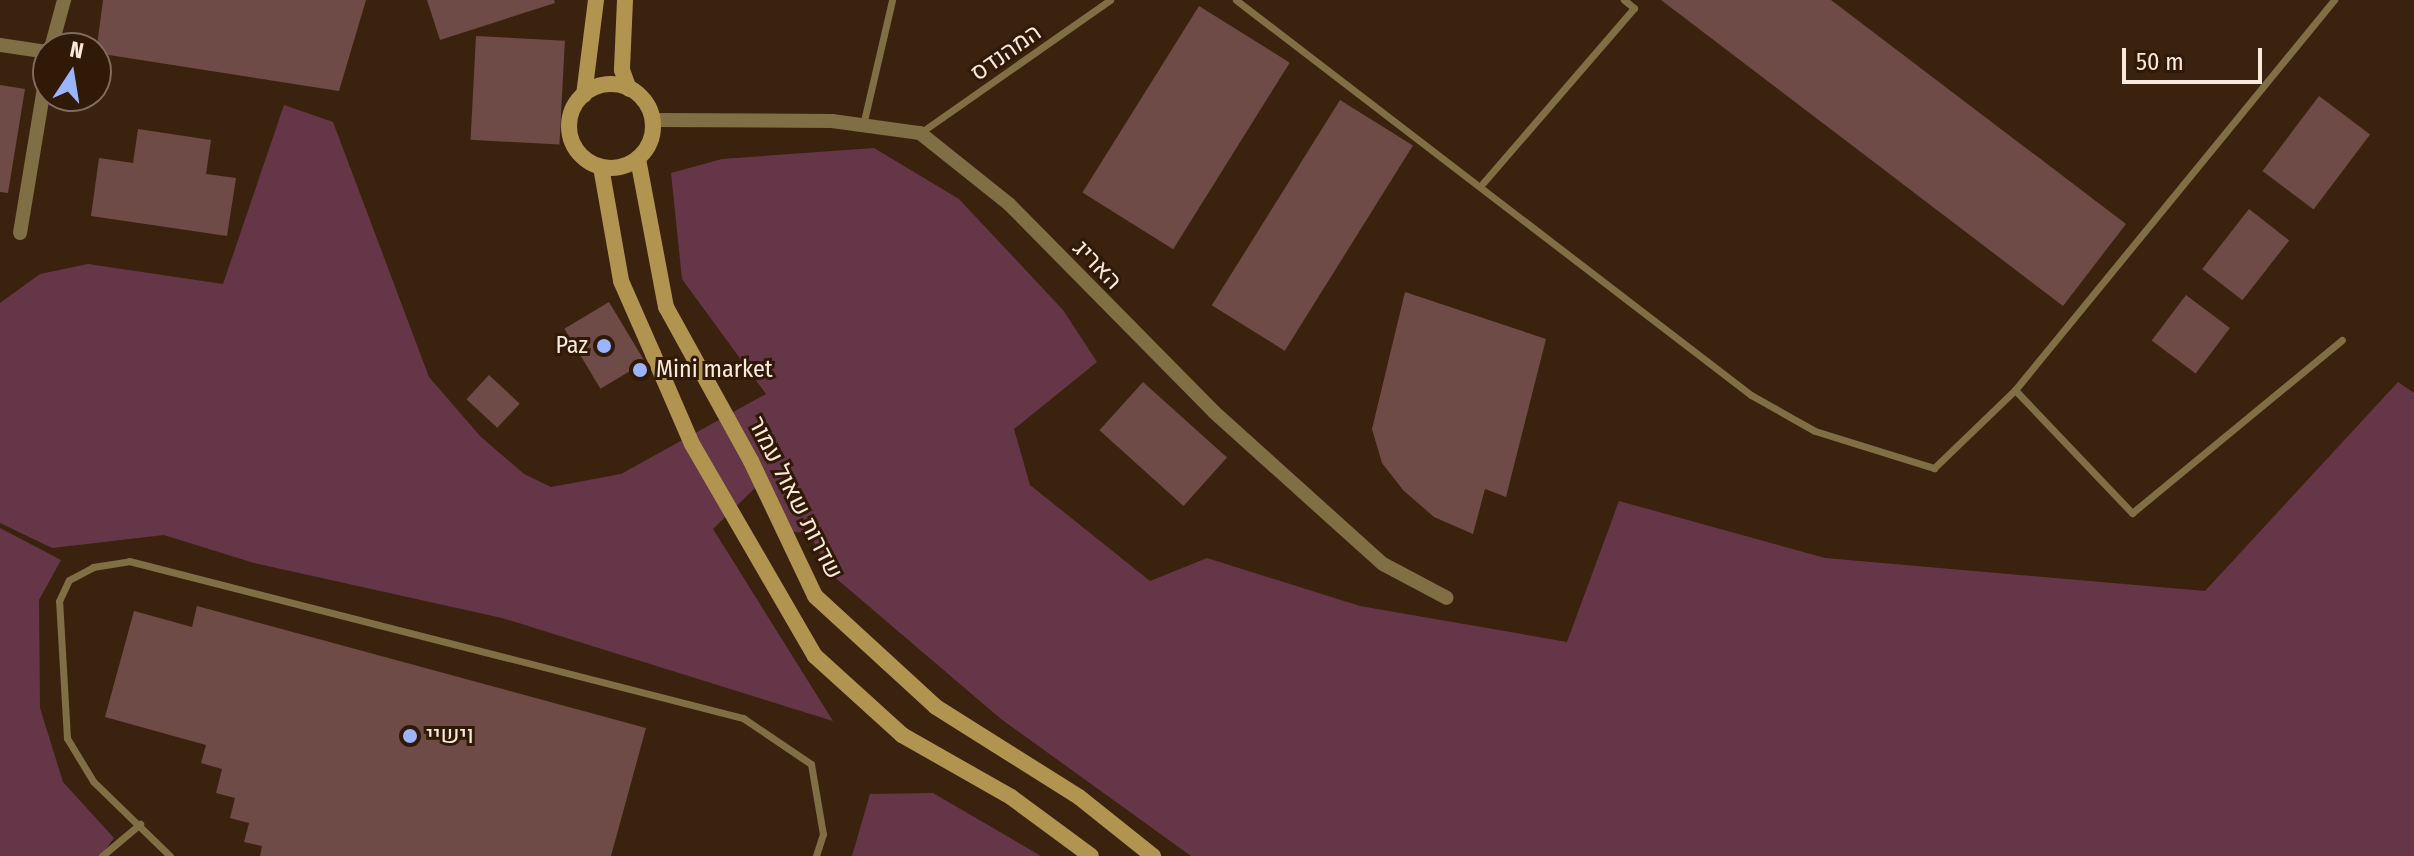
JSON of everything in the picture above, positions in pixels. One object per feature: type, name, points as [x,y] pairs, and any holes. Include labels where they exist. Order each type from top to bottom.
[{"type":"street","points":[[54,32],[64,0]]},
{"type":"street","points":[[596,0],[584,95],[572,112],[571,140],[601,167],[621,281],[692,444],[815,656],[902,735],[1011,797],[1091,856]]},
{"type":"street","points":[[625,0],[622,70],[629,89],[653,120]]},
{"type":"street","points":[[0,45],[32,48]]},
{"type":"street","points":[[584,95],[603,86],[629,89]]},
{"type":"street","points":[[20,233],[40,112]]},
{"type":"street","points":[[601,167],[638,159],[653,120]]},
{"type":"street","points":[[653,120],[863,127],[920,133]]},
{"type":"street","name":"האריג","points":[[920,133],[1009,204],[1214,412],[1383,564],[1447,598]]},
{"type":"street","name":"שדרות שאול עמור","points":[[638,159],[666,307],[751,461],[815,596],[936,707],[1103,813],[1153,856]]},
{"type":"lane","points":[[863,127],[892,0]]},
{"type":"lane","name":"המהנדס","points":[[920,133],[1110,0]]},
{"type":"lane","points":[[1236,0],[1483,183],[1751,395],[1815,431],[1934,468],[2015,390],[2334,0]]},
{"type":"lane","points":[[1483,183],[1634,8],[1624,0]]},
{"type":"lane","points":[[2015,390],[2132,513],[2342,340]]},
{"type":"lane","points":[[170,856],[93,781],[67,738],[56,638],[69,580],[93,567],[129,561],[743,718],[811,764],[823,834],[816,856]]},
{"type":"lane","points":[[102,856],[140,824]]},
{"type":"shaded area","points":[[284,105],[333,122],[429,377],[480,436],[524,474],[551,487],[621,474],[766,394],[682,279],[671,173],[722,159],[874,148],[959,199],[1063,310],[1097,362],[1014,429],[1030,485],[1150,581],[1207,558],[1360,606],[1567,642],[1619,501],[1825,558],[2205,591],[2398,382],[2414,393],[2414,856],[1191,856],[1001,719],[831,574],[809,533],[783,531],[755,488],[713,529],[833,721],[502,618],[254,563],[164,535],[52,548],[0,523],[0,303],[40,274],[88,264],[223,284]]},
{"type":"shaded area","points":[[0,528],[61,560],[39,600],[40,708],[63,782],[114,838],[101,856],[0,856]]},
{"type":"shaded area","points":[[933,793],[1041,856],[852,856],[870,794]]},
{"type":"building","points":[[103,0],[366,0],[339,91],[112,56],[112,32],[99,32]]},
{"type":"building","points":[[427,0],[554,0],[555,3],[440,40]]},
{"type":"building","points":[[1661,0],[1831,0],[2126,224],[2063,306]]},
{"type":"building","points":[[1199,6],[1290,63],[1173,249],[1082,193]]},
{"type":"building","points":[[476,36],[565,41],[559,145],[471,140]]},
{"type":"building","points":[[0,85],[25,89],[8,193],[0,192]]},
{"type":"building","points":[[2319,96],[2370,135],[2314,210],[2262,171]]},
{"type":"building","points":[[1340,100],[1413,146],[1285,351],[1212,305]]},
{"type":"building","points":[[138,129],[211,140],[206,174],[236,178],[227,236],[91,216],[99,158],[133,163]]},
{"type":"building","points":[[2249,209],[2289,240],[2242,300],[2202,269]]},
{"type":"building","points":[[1405,292],[1546,339],[1506,497],[1485,489],[1473,534],[1434,517],[1403,490],[1382,463],[1372,429]]},
{"type":"building","points":[[2186,295],[2230,328],[2196,374],[2152,341]]},
{"type":"building","name":"Paz","points":[[609,302],[645,362],[600,389],[564,329]]},
{"type":"building","points":[[489,375],[520,404],[497,428],[466,399]]},
{"type":"building","points":[[1143,382],[1227,458],[1183,506],[1100,430]]},
{"type":"building","name":"וישיי","points":[[197,606],[646,728],[611,856],[260,856],[262,846],[244,842],[249,823],[230,818],[235,798],[216,793],[222,769],[201,763],[206,745],[105,717],[134,611],[192,627]]},
{"type":"place","name":"Paz","points":[[604,346]]},
{"type":"place","name":"Mini market","points":[[640,370]]},
{"type":"place","name":"וישיי","points":[[410,736]]}]
